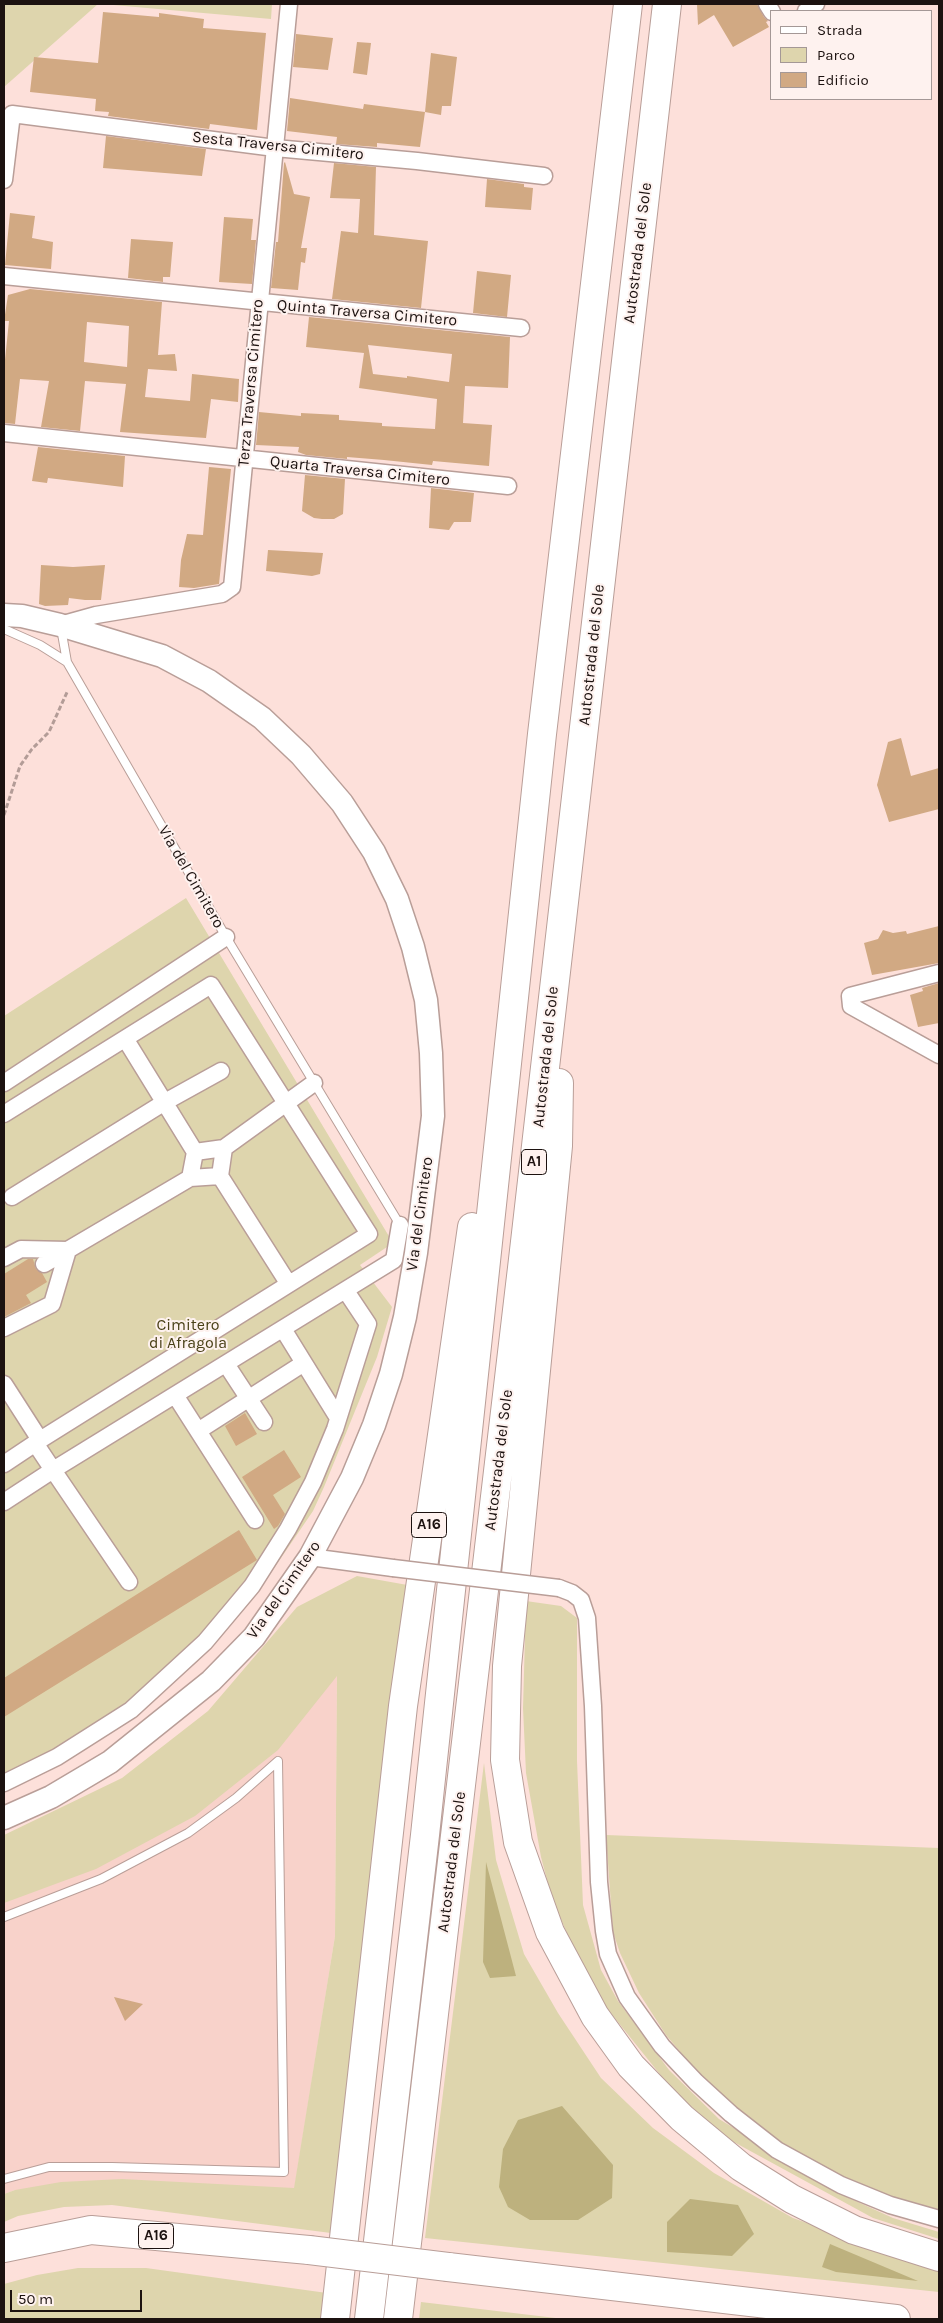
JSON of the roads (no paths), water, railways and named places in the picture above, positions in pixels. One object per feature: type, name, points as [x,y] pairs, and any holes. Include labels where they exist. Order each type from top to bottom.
[{"type":"highway","name":"Autostrada del Sole","points":[[369,2319],[425,1834],[542,734],[628,4]]},
{"type":"highway","name":"Autostrada del Sole","points":[[398,2319],[667,4]]},
{"type":"highway","name":"A16","points":[[336,2319],[403,1706],[542,734]]},
{"type":"highway","points":[[563,907],[558,1146],[507,1666],[505,1760],[518,1842],[550,1932],[595,2016],[631,2066],[682,2118],[741,2167],[792,2199],[854,2230],[939,2257]]},
{"type":"highway","name":"A16","points":[[4,2248],[91,2230],[308,2259]]},
{"type":"highway","name":"A16","points":[[4,2266],[17,2260],[91,2249],[308,2259]]},
{"type":"highway","points":[[308,2259],[447,2276],[745,2319]]},
{"type":"highway","points":[[447,2276],[896,2319]]},
{"type":"main road","name":"Via del Cimitero","points":[[4,615],[22,616],[60,624],[162,656],[208,681],[262,718],[301,755],[342,803],[374,852],[397,900],[414,947],[426,1000],[431,1053],[433,1116],[414,1262],[405,1317],[391,1374],[374,1425],[352,1478],[310,1557],[254,1638],[211,1681],[110,1762],[51,1797],[4,1818]]},
{"type":"street","name":"Terza Traversa Cimitero","points":[[60,624],[222,594],[232,587],[258,303],[289,4]]},
{"type":"street","name":"Sesta Traversa Cimitero","points":[[4,180],[12,114],[275,148],[418,161],[544,176]]},
{"type":"street","name":"Quinta Traversa Cimitero","points":[[4,276],[521,328]]},
{"type":"street","name":"Quarta Traversa Cimitero","points":[[4,433],[244,460],[508,486]]},
{"type":"street","points":[[4,1083],[226,937]]},
{"type":"street","points":[[939,973],[850,996],[851,1006],[939,1055]]},
{"type":"street","points":[[4,1114],[126,1040],[210,985],[369,1234],[37,1441],[4,1464]]},
{"type":"street","points":[[126,1040],[195,1152],[190,1178]]},
{"type":"street","points":[[12,1197],[165,1102],[220,1071]]},
{"type":"street","points":[[195,1152],[224,1148],[314,1083]]},
{"type":"street","points":[[224,1148],[220,1176],[288,1283]]},
{"type":"street","points":[[44,1264],[190,1178],[220,1176]]},
{"type":"street","points":[[4,1502],[394,1260],[400,1224]]},
{"type":"street","points":[[4,1258],[21,1249],[68,1250]]},
{"type":"street","points":[[4,1328],[52,1304],[68,1250]]},
{"type":"street","points":[[4,1783],[58,1757],[131,1710],[205,1642],[252,1586],[288,1529],[313,1482],[338,1418],[368,1324],[346,1291]]},
{"type":"street","points":[[283,1329],[338,1418]]},
{"type":"street","points":[[226,1364],[264,1422]]},
{"type":"street","points":[[198,1431],[304,1364]]},
{"type":"street","points":[[4,1384],[53,1470],[129,1582]]},
{"type":"street","points":[[175,1395],[255,1520]]},
{"type":"street","points":[[310,1557],[559,1588],[572,1593],[582,1600],[588,1618],[590,1645],[599,1872],[604,1931],[608,1954],[627,1997],[662,2046],[696,2082],[730,2114],[777,2150],[842,2186],[890,2206],[939,2219]]},
{"type":"lane","name":"Via del Cimitero","points":[[60,624],[67,662],[226,937],[400,1224]]},
{"type":"lane","points":[[4,629],[40,645],[67,662]]},
{"type":"lane","points":[[4,1917],[101,1879],[188,1833],[236,1798],[278,1761],[284,2172],[49,2167],[4,2179]]},
{"type":"park label","name":"Cimitero di Afragola","points":[[188,1334]]}]
